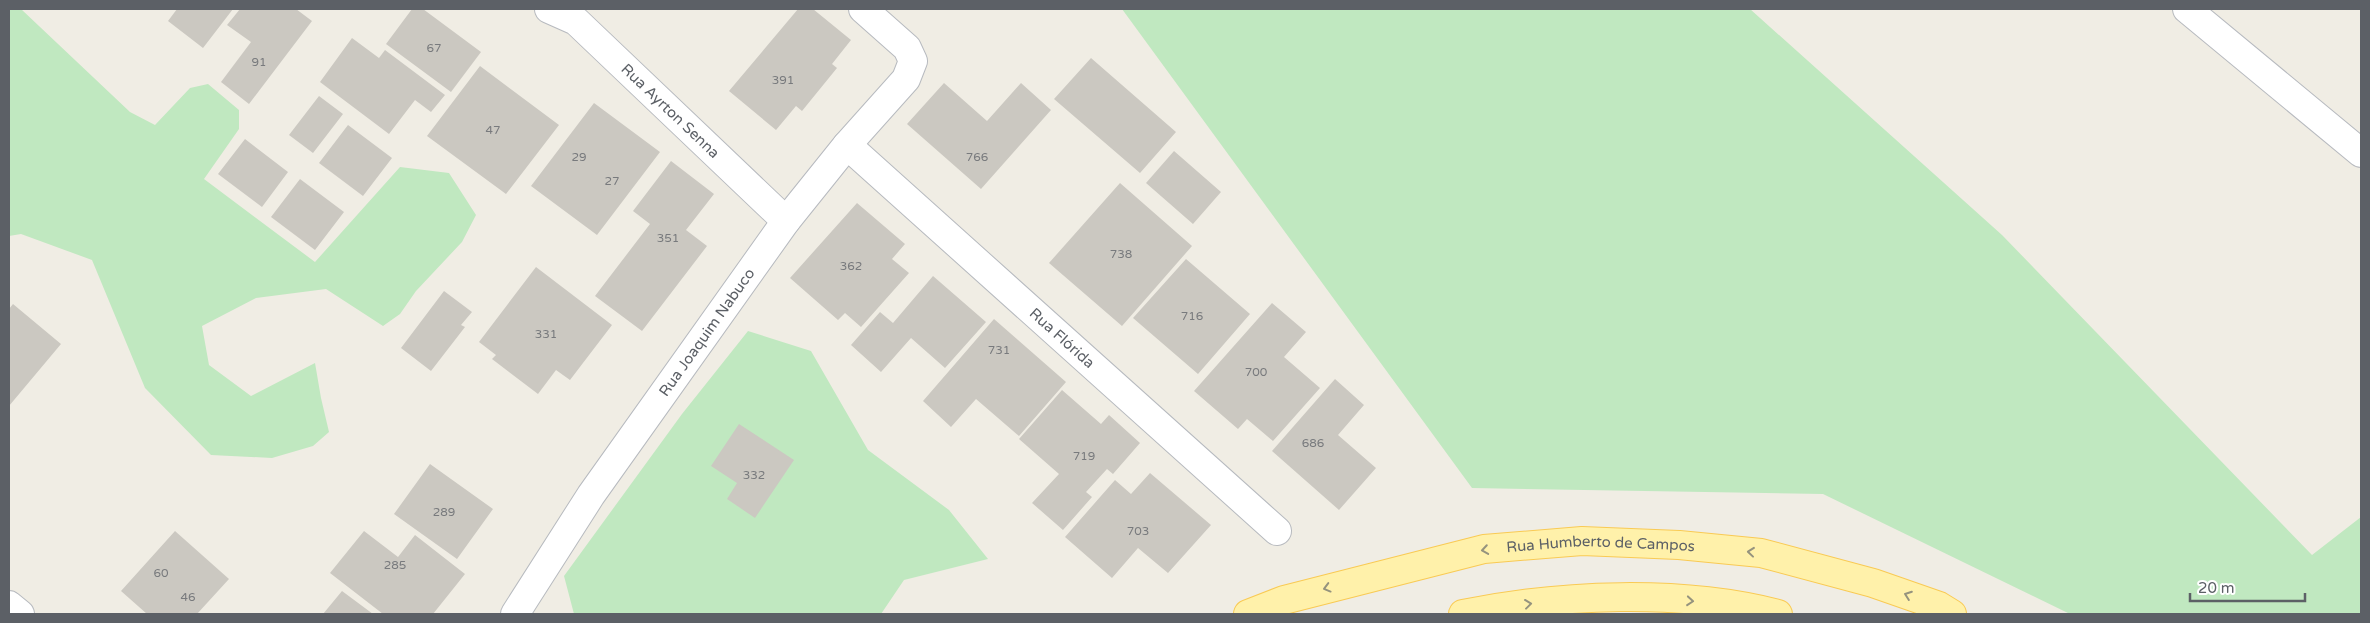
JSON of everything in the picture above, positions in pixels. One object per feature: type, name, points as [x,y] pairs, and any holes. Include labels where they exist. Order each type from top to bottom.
[{"type":"main road","name":"Rua Humberto de Campos","points":[[1248,614],[1284,600],[1388,572],[1484,550],[1582,541],[1679,545],[1761,553],[1873,583],[1939,606],[1952,614]]},
{"type":"main road","points":[[1463,614],[1575,598],[1658,598],[1743,605],[1778,614]]},
{"type":"street","name":"Rua Ayrton Senna","points":[[549,9],[576,21],[786,221]]},
{"type":"street","name":"Rua Joaquim Nabuco","points":[[516,614],[592,495],[786,221],[847,145],[906,80],[914,61],[908,48],[864,9]]},
{"type":"street","points":[[2187,9],[2361,153]]},
{"type":"street","name":"Rua Flórida","points":[[847,145],[1277,531]]},
{"type":"street","points":[[9,605],[20,614]]},
{"type":"green space","points":[[9,9],[21,9],[130,112],[155,125],[190,88],[208,84],[239,110],[239,129],[204,179],[315,262],[400,167],[449,173],[476,215],[462,242],[416,291],[400,314],[383,326],[326,289],[256,298],[202,326],[209,365],[251,396],[315,363],[329,432],[313,446],[272,458],[211,455],[145,388],[92,260],[21,234],[9,236]]},
{"type":"green space","points":[[1122,9],[1750,9],[2002,235],[2312,555],[2361,517],[2361,614],[2070,614],[1823,494],[1472,488]]},
{"type":"green space","points":[[748,331],[811,351],[868,450],[949,510],[988,559],[904,580],[881,614],[574,614],[564,576],[682,414]]},
{"type":"building","points":[[177,9],[233,9],[203,48],[168,21]]},
{"type":"building","points":[[240,9],[296,9],[312,21],[249,104],[221,82],[251,42],[227,25]]},
{"type":"building","points":[[412,9],[423,9],[481,52],[451,92],[386,44]]},
{"type":"building","points":[[798,9],[813,9],[851,40],[832,64],[837,68],[802,111],[796,106],[776,130],[729,91]]},
{"type":"building","points":[[352,38],[379,58],[385,50],[445,95],[431,112],[415,100],[389,134],[320,82]]},
{"type":"building","points":[[1091,58],[1176,132],[1140,173],[1054,99]]},
{"type":"building","points":[[480,66],[559,125],[506,194],[427,136]]},
{"type":"building","points":[[944,83],[987,121],[1021,83],[1051,110],[981,189],[907,124]]},
{"type":"building","points":[[319,96],[343,114],[313,153],[289,135]]},
{"type":"building","points":[[594,103],[660,152],[597,235],[531,186]]},
{"type":"building","points":[[348,125],[392,158],[363,196],[319,163]]},
{"type":"building","points":[[245,139],[288,172],[262,207],[218,174]]},
{"type":"building","points":[[1174,151],[1221,192],[1193,224],[1146,183]]},
{"type":"building","points":[[671,161],[714,194],[686,230],[707,246],[642,331],[595,296],[650,224],[633,211]]},
{"type":"building","points":[[300,179],[344,212],[315,250],[271,217]]},
{"type":"building","points":[[1120,183],[1192,246],[1122,326],[1049,263]]},
{"type":"building","points":[[857,203],[905,244],[892,259],[909,273],[861,327],[845,313],[838,320],[790,278]]},
{"type":"building","points":[[1186,259],[1250,314],[1198,374],[1133,318]]},
{"type":"building","points":[[536,267],[612,325],[570,380],[556,370],[538,394],[492,359],[496,355],[479,342]]},
{"type":"building","points":[[933,276],[986,322],[945,368],[911,338],[881,372],[851,345],[880,312],[893,323]]},
{"type":"building","points":[[444,291],[472,312],[461,325],[465,327],[431,371],[401,348]]},
{"type":"building","points":[[1272,303],[1306,332],[1284,357],[1320,388],[1273,441],[1247,419],[1238,429],[1194,391]]},
{"type":"building","points":[[13,304],[61,344],[9,406],[9,309]]},
{"type":"building","points":[[994,319],[1066,382],[1019,436],[976,399],[951,427],[923,401]]},
{"type":"building","points":[[1335,379],[1364,405],[1338,435],[1376,468],[1339,510],[1272,451]]},
{"type":"building","points":[[1062,390],[1101,424],[1109,415],[1140,443],[1113,474],[1107,469],[1086,492],[1092,497],[1063,530],[1032,503],[1059,474],[1019,439]]},
{"type":"building","points":[[739,424],[794,460],[755,518],[727,499],[737,483],[711,466]]},
{"type":"building","points":[[430,464],[493,509],[457,559],[394,514]]},
{"type":"building","points":[[1150,473],[1211,525],[1168,573],[1138,548],[1112,578],[1065,537],[1115,480],[1131,494]]},
{"type":"building","points":[[175,531],[229,579],[197,614],[147,614],[121,591]]},
{"type":"building","points":[[364,531],[398,557],[415,535],[465,574],[433,614],[383,614],[330,573]]},
{"type":"building","points":[[342,591],[373,614],[323,614]]}]
